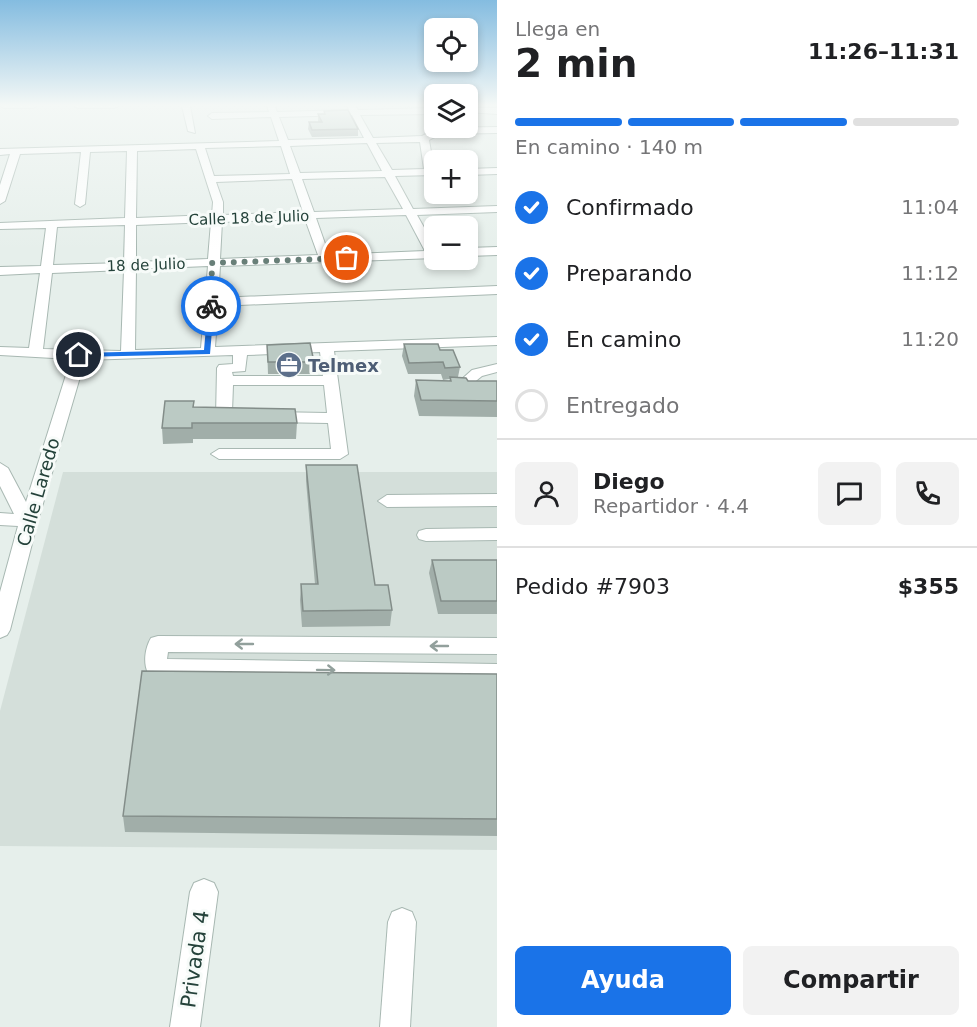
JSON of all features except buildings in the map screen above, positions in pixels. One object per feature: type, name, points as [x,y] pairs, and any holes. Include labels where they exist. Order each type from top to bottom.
[{"type":"street","points":[[0,201],[15,154]]},
{"type":"street","points":[[80,204],[85,154]]},
{"type":"street","points":[[128,355],[132,154]]},
{"type":"street","points":[[202,154],[218,202],[212,263],[208,352]]},
{"type":"street","points":[[288,154],[325,258]]},
{"type":"street","points":[[377,154],[424,238]]},
{"type":"street","points":[[478,172],[497,171]]},
{"type":"street","points":[[212,179],[424,173]]},
{"type":"street","name":"Calle 18 de Julio","points":[[0,226],[497,209]]},
{"type":"street","points":[[36,352],[52,224]]},
{"type":"street","points":[[478,252],[497,251]]},
{"type":"street","name":"18 de Julio","points":[[0,271],[424,254]]},
{"type":"street","points":[[211,302],[497,290]]},
{"type":"street","points":[[0,351],[128,355],[497,341]]},
{"type":"street","points":[[219,454],[340,454],[327,348]]},
{"type":"street","points":[[240,351],[240,368],[225,368],[224,417],[335,418]]},
{"type":"street","name":"Calle Laredo","points":[[0,630],[28,522],[79,355]]},
{"type":"street","points":[[485,386],[456,386],[477,373],[497,368]]},
{"type":"street","points":[[226,381],[330,380]]},
{"type":"street","points":[[0,468],[28,522]]},
{"type":"street","points":[[387,501],[497,500]]},
{"type":"street","points":[[0,519],[28,522]]},
{"type":"street","points":[[426,535],[497,534]]},
{"type":"street","points":[[497,646],[158,644],[156,667],[497,672]]},
{"type":"street","name":"Privada 4","points":[[185,1027],[204,892]]},
{"type":"street","points":[[395,1027],[402,922]]},
{"type":"shaded area","points":[[63,472],[497,472],[497,850],[0,846],[0,711]]},
{"type":"way so far","points":[[211,306],[212,263],[347,258]]},
{"type":"place","name":"Telmex","points":[[289,365]]},
{"type":"route","points":[[79,355],[208,352],[211,306]]}]
